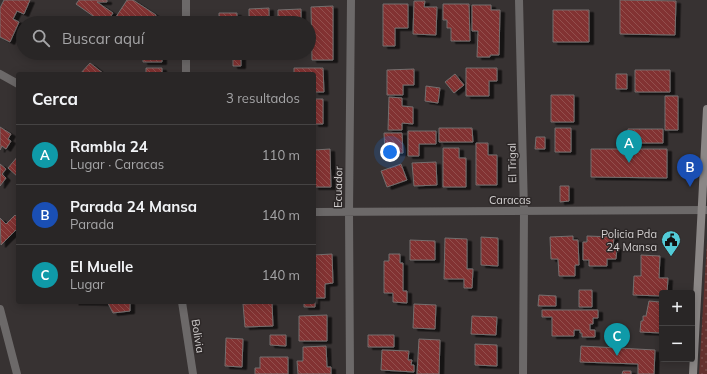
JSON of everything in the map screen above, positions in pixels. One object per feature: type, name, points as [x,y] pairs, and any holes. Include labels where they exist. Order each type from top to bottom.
[{"type":"main road","points":[[693,374],[705,210],[707,109]]},
{"type":"street","points":[[186,0],[186,16]]},
{"type":"street","name":"Ecuador","points":[[350,374],[348,212],[351,0]]},
{"type":"street","name":"El Trigal","points":[[519,0],[524,211],[523,374]]},
{"type":"street","points":[[186,60],[186,72]]},
{"type":"street","points":[[0,74],[16,83]]},
{"type":"street","name":"Caracas","points":[[316,212],[705,210]]},
{"type":"street","name":"Bolivia","points":[[182,304],[193,374]]},
{"type":"street","points":[[0,309],[17,374]]},
{"type":"shaded area","points":[[707,241],[707,374],[699,374]]},
{"type":"building","points":[[4,0],[30,0],[24,14],[17,11],[13,19],[16,20],[16,29],[10,42],[0,37],[0,8]]},
{"type":"building","points":[[79,0],[107,0],[107,2],[97,2],[113,13],[111,16],[93,16],[76,4]]},
{"type":"building","points":[[127,0],[133,0],[156,15],[156,16],[117,16]]},
{"type":"building","points":[[620,0],[676,1],[675,35],[620,34]]},
{"type":"building","points":[[414,1],[425,1],[424,7],[437,7],[436,35],[413,34]]},
{"type":"building","points":[[383,4],[408,4],[408,28],[395,28],[395,46],[383,46]]},
{"type":"building","points":[[443,4],[469,4],[470,41],[451,41],[451,28],[447,28],[447,20],[443,20]]},
{"type":"building","points":[[472,5],[491,5],[491,10],[500,10],[499,55],[477,57],[478,31],[472,31]]},
{"type":"building","points":[[333,6],[333,60],[316,60],[316,16],[311,16],[311,7]]},
{"type":"building","points":[[269,8],[269,16],[249,16],[249,9]]},
{"type":"building","points":[[301,9],[301,16],[278,16],[278,10]]},
{"type":"building","points":[[553,10],[589,10],[589,42],[553,42]]},
{"type":"building","points":[[219,13],[237,13],[237,16],[219,16]]},
{"type":"building","points":[[143,60],[162,60],[162,62],[143,62]]},
{"type":"building","points":[[233,60],[241,60],[241,66],[233,66]]},
{"type":"building","points":[[90,63],[101,72],[82,72]]},
{"type":"building","points":[[146,68],[162,68],[162,72],[146,72]]},
{"type":"building","points":[[294,68],[323,68],[324,92],[316,92],[316,72],[294,72]]},
{"type":"building","points":[[466,68],[497,68],[497,81],[489,81],[489,96],[466,96]]},
{"type":"building","points":[[414,69],[414,85],[403,85],[403,95],[387,95],[387,70]]},
{"type":"building","points":[[635,70],[670,70],[670,92],[635,92]]},
{"type":"building","points":[[455,74],[464,85],[454,93],[445,82]]},
{"type":"building","points":[[616,74],[627,74],[627,89],[616,89]]},
{"type":"building","points":[[426,86],[440,88],[438,103],[425,101]]},
{"type":"building","points":[[551,95],[574,95],[574,122],[551,122]]},
{"type":"building","points":[[665,96],[678,96],[678,130],[665,130]]},
{"type":"building","points":[[389,97],[402,98],[402,106],[413,107],[413,124],[402,123],[402,130],[388,130]]},
{"type":"building","points":[[316,99],[323,99],[323,124],[316,124]]},
{"type":"building","points":[[0,127],[11,134],[8,139],[11,141],[6,149],[2,146],[0,150]]},
{"type":"building","points":[[439,128],[472,128],[473,142],[439,142]]},
{"type":"building","points":[[555,128],[571,128],[571,152],[555,152]]},
{"type":"building","points":[[628,129],[663,129],[663,143],[628,143]]},
{"type":"building","points":[[408,131],[436,131],[436,144],[419,144],[419,156],[408,156]]},
{"type":"building","points":[[384,133],[402,133],[403,153],[385,153]]},
{"type":"building","points":[[536,137],[545,137],[545,149],[535,149]]},
{"type":"building","points":[[476,143],[488,143],[488,155],[497,155],[497,185],[476,185]]},
{"type":"building","points":[[443,148],[459,148],[459,158],[466,158],[466,187],[443,187]]},
{"type":"building","points":[[330,149],[331,187],[316,187],[316,150]]},
{"type":"building","points":[[591,149],[667,149],[667,178],[591,177]]},
{"type":"building","points":[[16,158],[16,175],[8,168]]},
{"type":"building","points":[[436,162],[437,185],[414,186],[412,163]]},
{"type":"building","points":[[0,164],[6,169],[2,174],[6,178],[0,186]]},
{"type":"building","points":[[401,164],[407,180],[387,187],[381,171]]},
{"type":"building","points":[[560,186],[569,186],[569,201],[560,202]]},
{"type":"building","points":[[15,215],[16,216],[16,230],[1,245],[0,218],[6,224]]},
{"type":"building","points":[[573,236],[573,240],[578,240],[579,265],[575,265],[575,276],[559,276],[558,259],[551,259],[550,237]]},
{"type":"building","points":[[587,236],[614,237],[613,247],[617,247],[616,259],[607,259],[607,266],[589,266],[589,260],[583,260],[583,242],[587,242]]},
{"type":"building","points":[[481,237],[498,238],[498,266],[481,265]]},
{"type":"building","points":[[445,238],[467,239],[467,269],[473,269],[472,288],[464,288],[464,279],[444,279]]},
{"type":"building","points":[[410,240],[435,241],[435,260],[410,260]]},
{"type":"building","points":[[332,254],[333,283],[325,284],[325,298],[316,298],[316,255]]},
{"type":"building","points":[[389,254],[400,254],[400,263],[403,263],[403,291],[407,291],[407,303],[393,302],[393,293],[384,293],[384,261],[389,261]]},
{"type":"building","points":[[641,255],[660,256],[659,278],[668,278],[667,290],[659,290],[659,296],[633,295],[634,276],[641,276]]},
{"type":"building","points":[[579,290],[592,290],[592,307],[579,307]]},
{"type":"building","points":[[539,295],[556,296],[556,306],[538,306]]},
{"type":"building","points":[[649,301],[659,302],[659,333],[640,332],[641,321],[643,321],[643,316],[646,316]]},
{"type":"building","points":[[108,304],[130,304],[130,311],[113,313]]},
{"type":"building","points":[[243,304],[272,304],[273,326],[245,327]]},
{"type":"building","points":[[304,304],[315,304],[315,307],[304,307]]},
{"type":"building","points":[[414,304],[436,305],[435,329],[413,328]]},
{"type":"building","points":[[542,310],[598,310],[598,318],[593,318],[593,324],[590,324],[590,330],[595,330],[595,337],[582,337],[580,330],[574,330],[574,336],[552,336],[552,317],[542,317]]},
{"type":"building","points":[[327,315],[327,341],[299,341],[299,316]]},
{"type":"building","points":[[472,316],[497,317],[496,335],[471,334]]},
{"type":"building","points":[[270,335],[286,335],[286,346],[270,345]]},
{"type":"building","points":[[368,335],[394,335],[394,347],[368,347]]},
{"type":"building","points":[[226,338],[243,339],[242,367],[225,366]]},
{"type":"building","points":[[419,339],[440,340],[439,374],[417,374]]},
{"type":"building","points":[[475,344],[497,345],[497,366],[475,365]]},
{"type":"building","points":[[326,346],[327,367],[331,367],[331,374],[298,374],[297,361],[303,361],[303,347]]},
{"type":"building","points":[[581,346],[655,350],[654,374],[638,374],[638,364],[580,362]]},
{"type":"building","points":[[382,350],[409,351],[408,360],[412,360],[411,365],[414,365],[414,372],[381,370]]},
{"type":"building","points":[[260,357],[288,357],[288,374],[255,374],[255,368],[260,368]]},
{"type":"building","points":[[623,371],[631,371],[631,374],[622,374]]},
{"type":"place","name":"Rambla 24","points":[[629,163]]},
{"type":"place","name":"Parada 24 Mansa","points":[[690,187]]},
{"type":"place","name":"Policia Pda 24 Mansa","points":[[671,257]]},
{"type":"place","name":"El Muelle","points":[[617,356]]}]
